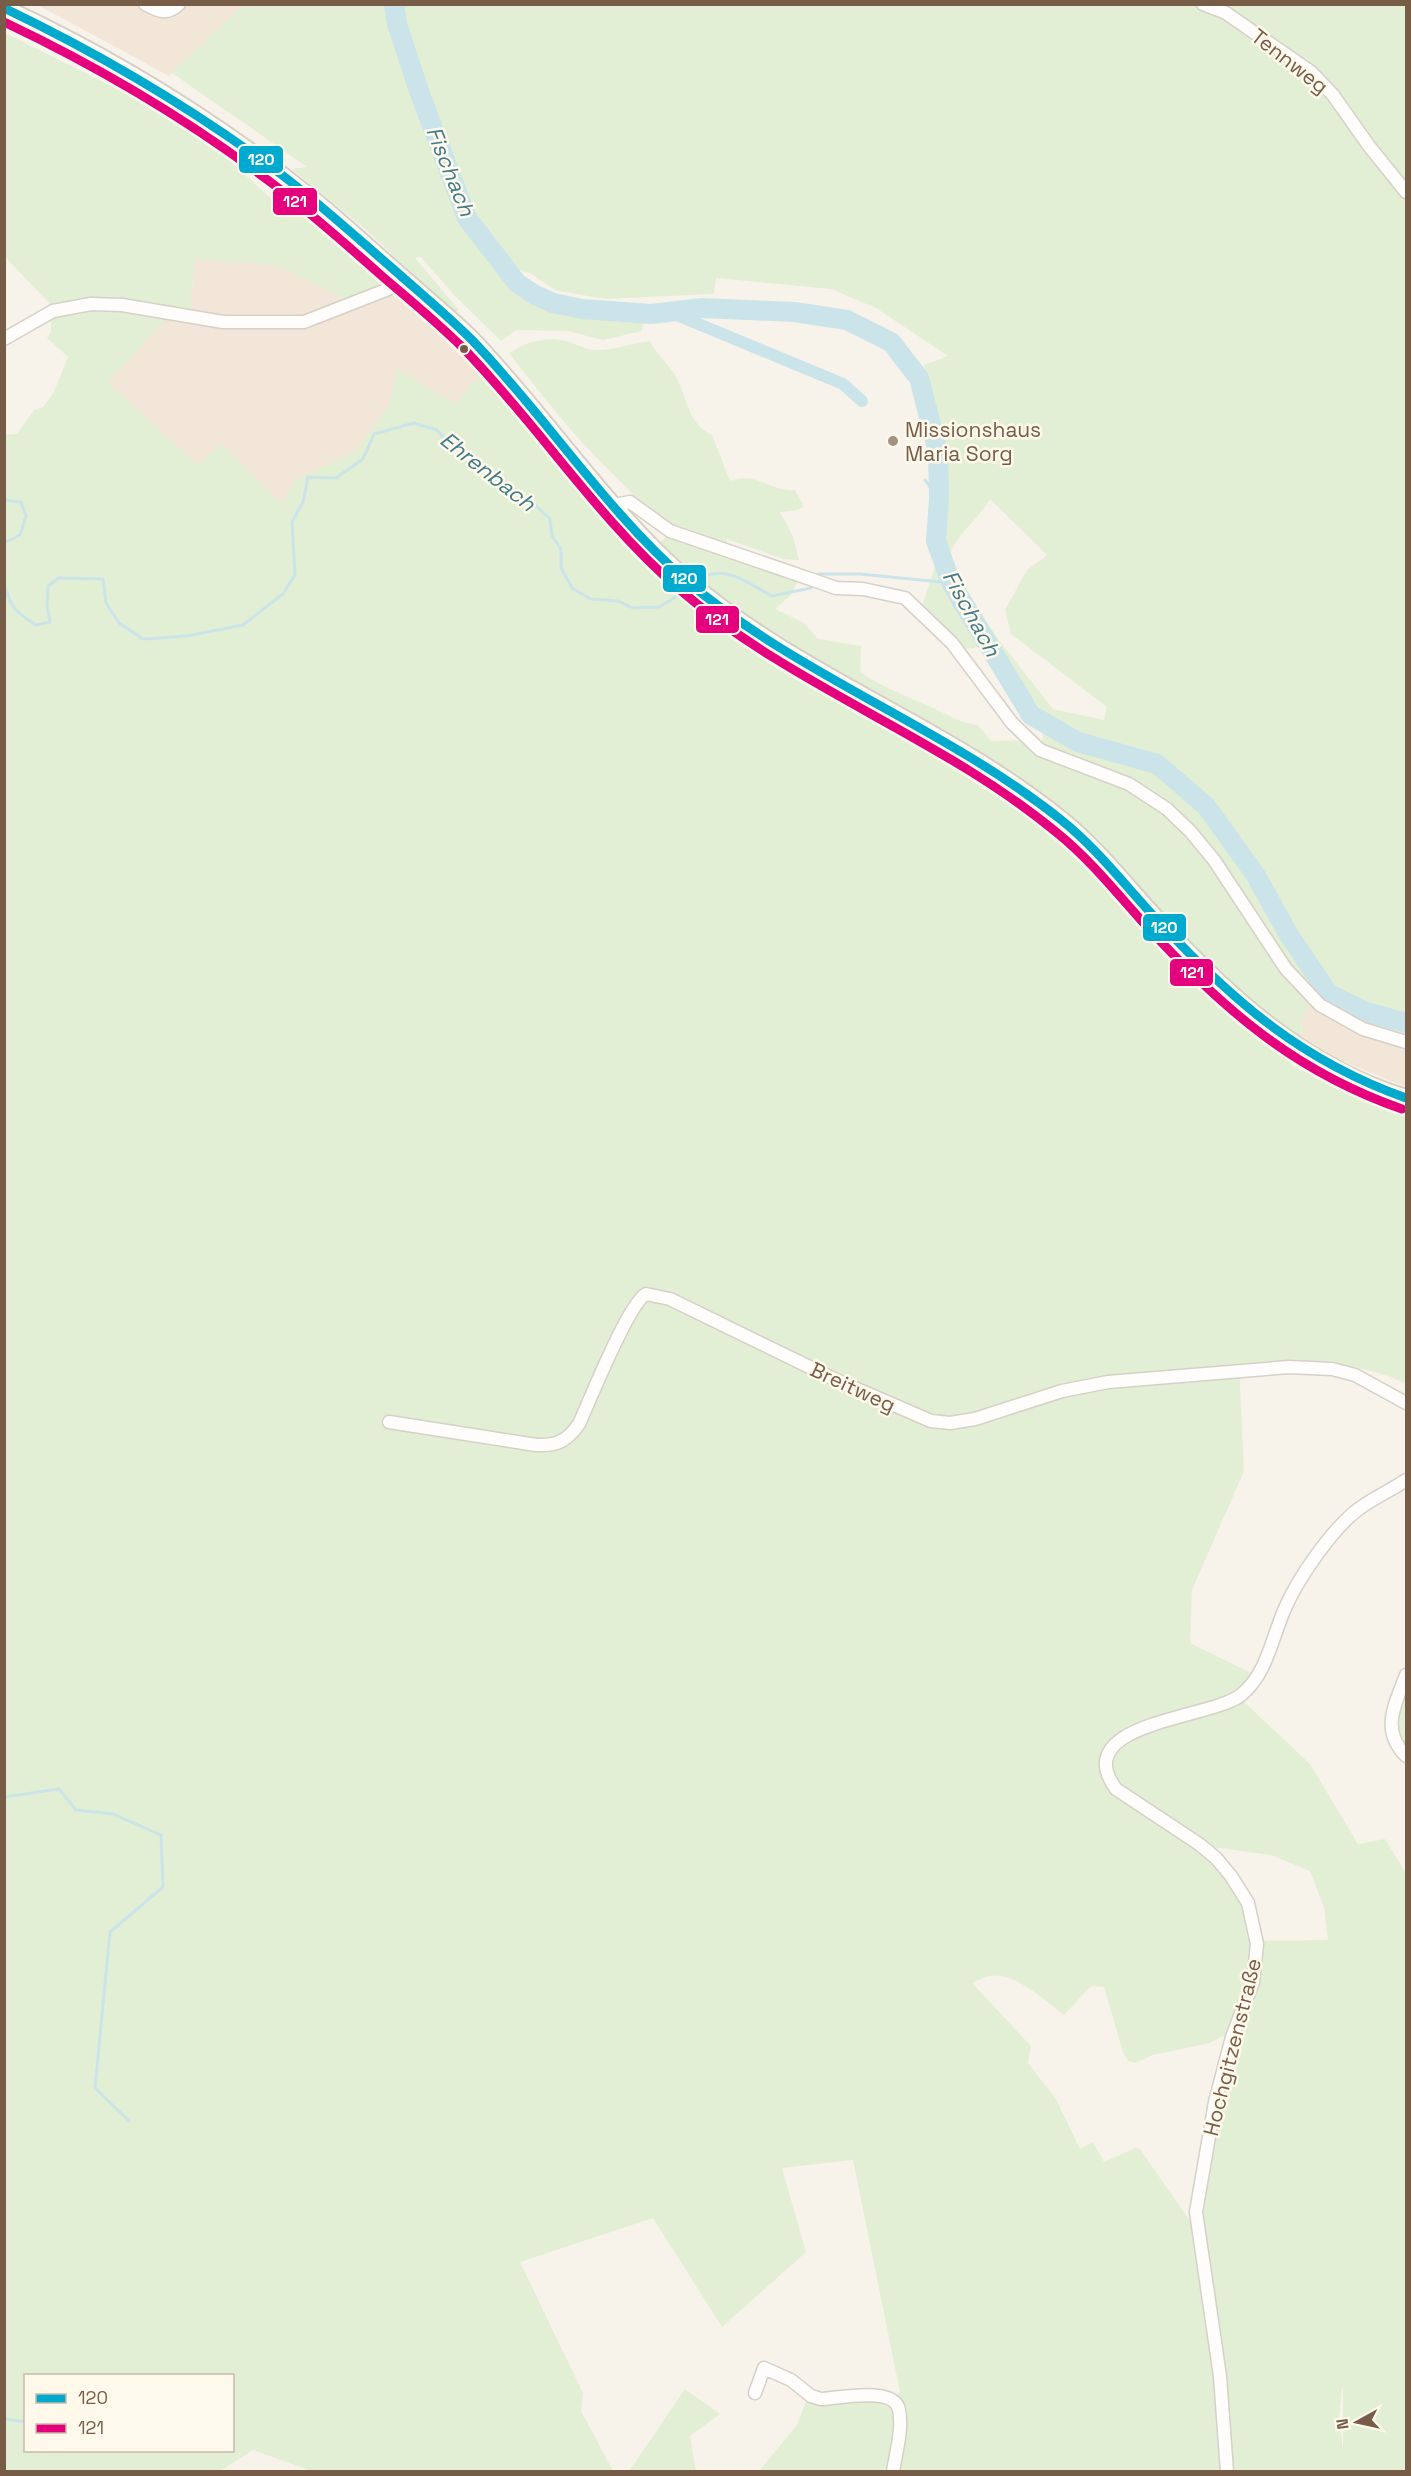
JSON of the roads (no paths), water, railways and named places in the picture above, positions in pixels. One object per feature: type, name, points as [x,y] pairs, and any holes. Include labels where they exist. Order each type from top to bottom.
[{"type":"main road","points":[[4,8],[55,32],[194,113],[309,196],[472,340],[614,505],[687,580],[746,626],[798,660],[1022,789],[1065,822],[1217,982],[1261,1020],[1302,1051],[1355,1078],[1407,1098]]},
{"type":"street","points":[[145,4],[158,11],[166,12],[179,4]]},
{"type":"street","name":"Tennweg","points":[[1203,4],[1226,13],[1311,72],[1333,95],[1369,146],[1407,192]]},
{"type":"street","points":[[4,339],[53,311],[91,304],[122,305],[223,322],[304,322],[386,291],[405,280]]},
{"type":"street","points":[[614,505],[630,502],[670,531],[836,588],[863,589],[904,598],[952,643],[1012,723],[1040,750],[1129,784],[1175,816],[1214,860],[1286,969],[1320,1005],[1363,1029],[1407,1042]]},
{"type":"street","name":"Breitweg","points":[[389,1422],[536,1445],[561,1443],[579,1424],[635,1304],[646,1294],[670,1299],[846,1385],[931,1421],[963,1422],[1062,1390],[1108,1382],[1289,1367],[1332,1369],[1355,1375],[1407,1403]]},
{"type":"street","name":"Hochgitzenstraße","points":[[1227,2472],[1220,2376],[1196,2212],[1215,2102],[1232,2037],[1253,1982],[1257,1944],[1248,1903],[1231,1876],[1199,1844],[1116,1789],[1108,1778],[1106,1764],[1111,1747],[1121,1737],[1160,1722],[1215,1708],[1242,1695],[1264,1665],[1287,1604],[1319,1553],[1356,1511],[1407,1480]]},
{"type":"street","points":[[1407,1675],[1396,1704],[1392,1725],[1396,1745],[1407,1756]]},
{"type":"street","points":[[755,2393],[764,2368],[791,2380],[812,2396],[821,2399],[883,2395],[894,2400],[899,2408],[899,2431],[893,2472]]},
{"type":"waterway","name":"Fischach","points":[[394,4],[397,24],[420,94],[467,218],[517,283],[553,303],[582,309],[651,314],[702,308],[794,312],[847,320],[891,342],[919,378],[938,452],[939,499],[936,541],[951,583],[1031,715],[1078,742],[1157,764],[1206,806],[1255,874],[1289,935],[1329,994],[1366,1012],[1406,1023]]},
{"type":"waterway","points":[[672,313],[843,384],[862,401]]},
{"type":"waterway","name":"Ehrenbach","points":[[4,584],[15,609],[36,625],[50,622],[47,606],[48,586],[59,578],[103,579],[106,603],[119,623],[143,639],[187,636],[243,625],[283,594],[295,575],[292,522],[303,502],[308,477],[336,478],[363,459],[374,434],[414,423],[437,430],[450,445],[466,451],[550,519],[552,536],[561,549],[561,568],[573,589],[591,599],[618,601],[633,608],[659,607],[677,596]]},
{"type":"waterway","points":[[925,480],[939,499]]},
{"type":"waterway","name":"Ehrenbach","points":[[4,500],[21,502],[26,516],[20,535],[4,543]]},
{"type":"waterway","name":"Ehrenbach","points":[[704,577],[721,573],[730,575],[772,596],[811,588],[813,585]]},
{"type":"waterway","name":"Ehrenbach","points":[[816,579],[818,574],[860,574],[951,583]]},
{"type":"waterway","points":[[4,1797],[59,1789],[76,1810],[113,1814],[161,1835],[163,1887],[110,1932],[95,2088],[129,2121]]},
{"type":"waterway","points":[[4,2419],[24,2422]]},
{"type":"place","name":"Missionshaus Maria Sorg","points":[[893,441]]}]
